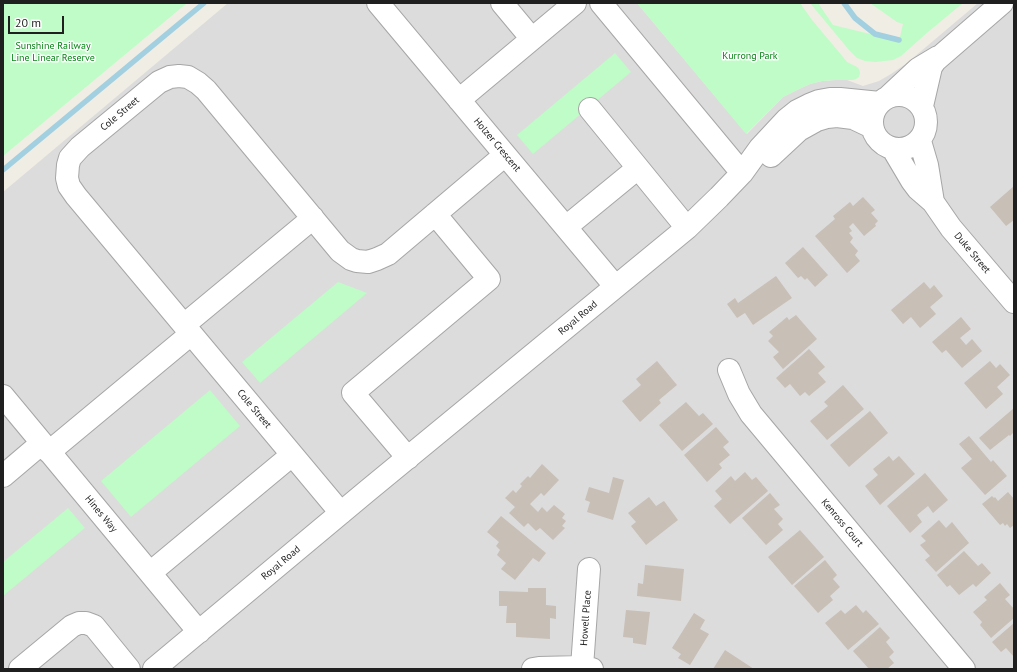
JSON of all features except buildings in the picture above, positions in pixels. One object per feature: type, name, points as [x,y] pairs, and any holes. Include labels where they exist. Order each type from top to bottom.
[{"type":"street","name":"Holzer Crescent","points":[[378,3],[615,286]]},
{"type":"street","points":[[502,3],[532,39]]},
{"type":"street","points":[[459,100],[575,3]]},
{"type":"street","points":[[601,3],[742,173]]},
{"type":"street","points":[[922,106],[931,67],[935,61],[1002,3]]},
{"type":"street","points":[[884,100],[897,95],[906,96],[915,99],[922,106],[926,114],[927,124],[925,133],[920,141],[912,147],[903,150],[894,149],[886,146],[880,141],[875,135],[872,127],[873,114],[876,108],[884,100],[918,69],[942,54]]},
{"type":"street","name":"Cole Street","points":[[341,513],[76,196],[71,189],[67,178],[70,158],[80,147],[159,82],[170,77],[188,77],[206,90],[340,251],[346,257],[357,262],[368,262],[377,260],[388,254],[505,155]]},
{"type":"street","name":"Royal Road","points":[[154,669],[615,286],[687,228],[742,173],[760,148],[786,119],[797,111],[819,101],[840,98],[884,100]]},
{"type":"street","points":[[590,109],[687,228]]},
{"type":"street","name":"Royal Road","points":[[742,173],[772,155],[799,130],[817,120],[837,116],[853,118],[872,127]]},
{"type":"street","name":"Duke Street","points":[[920,141],[927,165],[933,202]]},
{"type":"street","name":"Duke Street","points":[[894,149],[918,189],[933,202],[951,228],[1014,302]]},
{"type":"street","points":[[566,227],[638,168]]},
{"type":"street","points":[[408,458],[353,392],[489,279],[435,214]]},
{"type":"street","points":[[3,476],[46,447],[188,330],[313,218]]},
{"type":"street","name":"Kenross Court","points":[[729,370],[739,394],[751,414],[964,669]]},
{"type":"street","name":"Hines Way","points":[[3,396],[199,632]]},
{"type":"street","points":[[150,573],[292,455]]},
{"type":"street","name":"Howell Place","points":[[587,668],[589,569]]},
{"type":"street","points":[[20,669],[72,626],[79,623],[86,623],[94,626],[129,669]]},
{"type":"street","points":[[533,669],[587,668]]},
{"type":"shaded area","points":[[228,3],[637,3],[747,134],[783,97],[799,89],[822,81],[847,80],[863,86],[879,81],[907,63],[978,3],[1014,3],[1014,669],[3,669],[3,192]]},
{"type":"green space","name":"Sunshine Railway Line Linear Reserve","points":[[3,3],[187,3],[3,156]]},
{"type":"green space","name":"Kurrong Park","points":[[637,3],[800,3],[812,20],[847,62],[859,69],[859,77],[853,80],[822,81],[810,84],[783,97],[746,134]]},
{"type":"green space","points":[[810,3],[818,3],[833,25],[899,41],[903,24],[897,22],[870,3],[963,3],[901,56],[893,60],[875,62],[857,58]]},
{"type":"green space","points":[[615,53],[631,72],[533,154],[517,135]]},
{"type":"green space","points":[[338,282],[367,293],[260,383],[242,362]]},
{"type":"green space","points":[[210,390],[240,426],[131,517],[101,481]]},
{"type":"green space","points":[[68,508],[85,528],[3,596],[3,562]]},
{"type":"waterway","points":[[3,170],[204,3]]},
{"type":"waterway","points":[[844,3],[855,18],[875,34],[899,40]]}]
